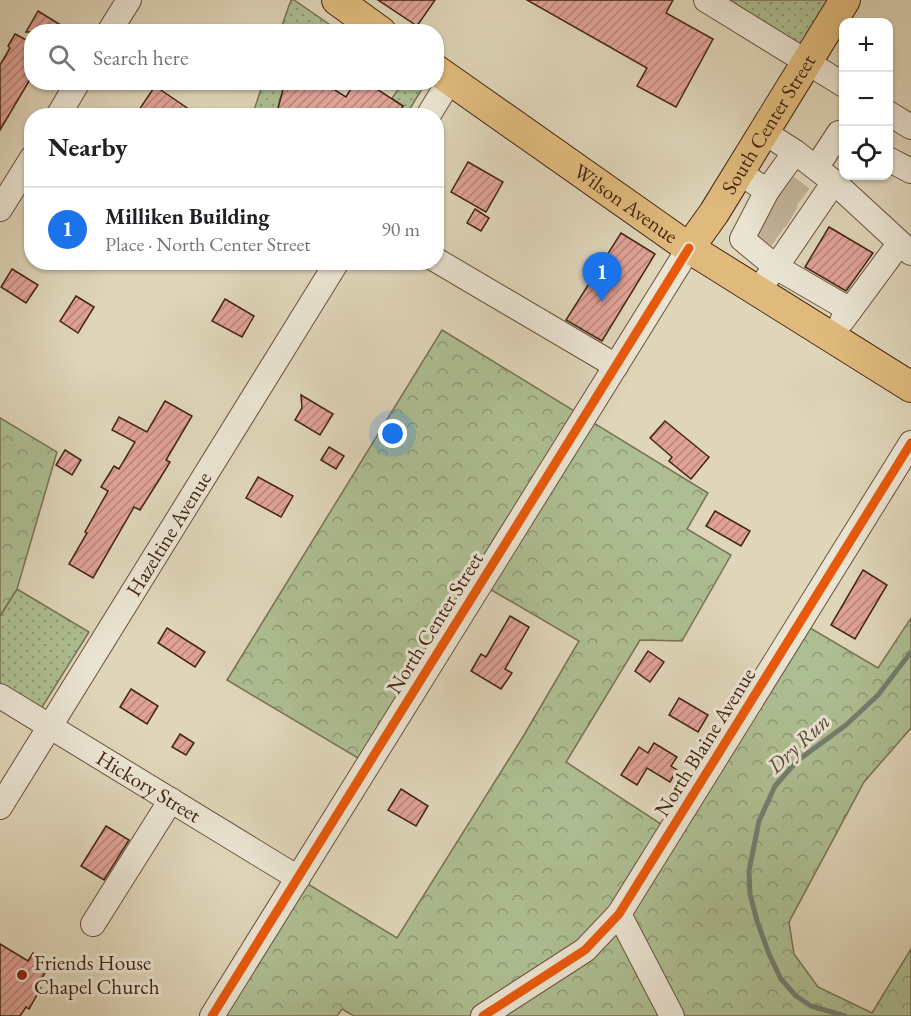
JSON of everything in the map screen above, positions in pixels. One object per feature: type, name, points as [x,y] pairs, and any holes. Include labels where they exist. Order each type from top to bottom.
[{"type":"main road","points":[[337,0],[370,24]]},
{"type":"main road","name":"South Center Street","points":[[689,248],[739,172],[845,0]]},
{"type":"main road","name":"Wilson Avenue","points":[[444,76],[689,248],[911,387]]},
{"type":"street","points":[[115,24],[129,0]]},
{"type":"street","points":[[706,0],[839,83]]},
{"type":"street","points":[[63,108],[73,90]]},
{"type":"street","points":[[431,108],[438,90]]},
{"type":"street","points":[[893,116],[911,127]]},
{"type":"street","points":[[764,132],[825,175],[905,248],[850,310],[831,337]]},
{"type":"street","points":[[758,291],[776,267],[825,175],[839,133]]},
{"type":"street","points":[[795,152],[742,238],[776,267],[850,310]]},
{"type":"street","points":[[893,162],[911,171]]},
{"type":"street","points":[[0,209],[24,171]]},
{"type":"street","points":[[739,172],[767,200]]},
{"type":"street","name":"North Center Street","points":[[212,1016],[689,248]]},
{"type":"street","points":[[444,265],[616,366]]},
{"type":"street","name":"Hazeltine Avenue","points":[[0,807],[332,270]]},
{"type":"street","name":"North Blaine Avenue","points":[[483,1016],[585,950],[619,914],[911,443]]},
{"type":"street","name":"Hickory Street","points":[[0,696],[298,878]]},
{"type":"street","points":[[93,924],[171,800]]},
{"type":"street","points":[[619,914],[672,1016]]},
{"type":"green space","points":[[291,0],[294,0],[329,24],[282,24]]},
{"type":"green space","points":[[706,0],[845,0],[806,62]]},
{"type":"green space","points":[[261,90],[283,90],[278,108],[255,108]]},
{"type":"green space","points":[[398,90],[421,90],[410,108],[402,108],[403,106],[392,98]]},
{"type":"green space","points":[[442,330],[708,493],[687,529],[731,555],[682,641],[640,640],[566,762],[670,830],[800,622],[878,668],[911,618],[911,728],[864,782],[789,922],[794,954],[818,987],[872,1013],[911,949],[911,1016],[354,1016],[342,1009],[337,1016],[212,1016],[298,878],[397,938],[524,735],[579,641],[481,584],[368,764],[227,680]]},
{"type":"green space","points":[[0,418],[57,452],[17,589],[0,616]]},
{"type":"green space","points":[[17,589],[89,632],[39,712],[0,688],[0,616]]},
{"type":"building","points":[[378,0],[435,0],[418,24],[414,24]]},
{"type":"building","points":[[527,0],[673,0],[666,13],[713,39],[676,107],[637,86],[647,68]]},
{"type":"building","points":[[38,11],[59,24],[31,24]]},
{"type":"building","points":[[15,34],[24,39],[24,90],[0,130],[0,65],[10,48],[8,46]]},
{"type":"building","points":[[152,90],[161,90],[187,108],[140,108]]},
{"type":"building","points":[[283,90],[335,90],[346,97],[350,90],[378,90],[403,106],[402,108],[278,108]]},
{"type":"building","points":[[468,162],[503,182],[486,212],[451,192]]},
{"type":"building","points":[[475,209],[489,218],[481,231],[467,223]]},
{"type":"building","points":[[829,227],[873,253],[846,291],[805,267]]},
{"type":"building","points":[[621,233],[655,254],[602,341],[566,320]]},
{"type":"building","points":[[12,269],[38,285],[26,303],[1,287]]},
{"type":"building","points":[[76,296],[94,307],[78,333],[60,321]]},
{"type":"building","points":[[225,299],[254,316],[242,337],[212,321]]},
{"type":"building","points":[[301,395],[333,414],[320,435],[295,420],[302,408]]},
{"type":"building","points":[[165,401],[192,416],[166,460],[170,462],[159,480],[140,510],[134,507],[93,578],[69,564],[108,491],[101,487],[114,466],[119,469],[135,442],[112,430],[119,417],[147,432]]},
{"type":"building","points":[[665,421],[709,457],[691,479],[669,461],[672,457],[650,438]]},
{"type":"building","points":[[329,447],[344,456],[336,469],[321,460]]},
{"type":"building","points":[[65,450],[81,460],[72,475],[56,465]]},
{"type":"building","points":[[258,477],[293,496],[281,517],[246,498]]},
{"type":"building","points":[[715,511],[750,531],[741,546],[706,526]]},
{"type":"building","points":[[863,570],[887,585],[855,639],[831,625]]},
{"type":"building","points":[[510,616],[529,627],[505,669],[512,673],[501,689],[471,671],[481,654],[486,657]]},
{"type":"building","points":[[167,628],[205,652],[195,667],[158,643]]},
{"type":"building","points":[[648,651],[664,662],[650,682],[635,671]]},
{"type":"building","points":[[131,689],[158,706],[147,724],[120,707]]},
{"type":"building","points":[[679,698],[708,715],[698,732],[669,715]]},
{"type":"building","points":[[180,734],[194,743],[186,755],[172,747]]},
{"type":"building","points":[[654,743],[677,757],[671,766],[677,770],[670,782],[647,768],[637,785],[621,775],[639,747],[648,753]]},
{"type":"building","points":[[401,789],[428,806],[416,826],[388,810]]},
{"type":"building","points":[[106,826],[129,840],[104,880],[81,866]]},
{"type":"building","name":"Friends House Chapel Church","points":[[0,944],[28,961],[33,953],[51,963],[37,986],[41,988],[29,1009],[26,1007],[20,1016],[0,1016]]},
{"type":"waterway","name":"Dry Run","points":[[845,1016],[811,1006],[796,996],[781,979],[757,921],[750,894],[749,871],[759,821],[775,786],[797,761],[846,725],[878,695],[911,652]]},
{"type":"tunnel","points":[[783,184],[805,200]]},
{"type":"tunnel","points":[[771,205],[793,218]]},
{"type":"tunnel","points":[[758,223],[780,238]]},
{"type":"cycle path","points":[[212,1016],[689,248]]},
{"type":"cycle path","points":[[483,1016],[585,950],[619,914],[911,443]]},
{"type":"place","name":"Milliken Building","points":[[602,302]]},
{"type":"place","name":"Friends House Chapel Church","points":[[22,975]]}]
